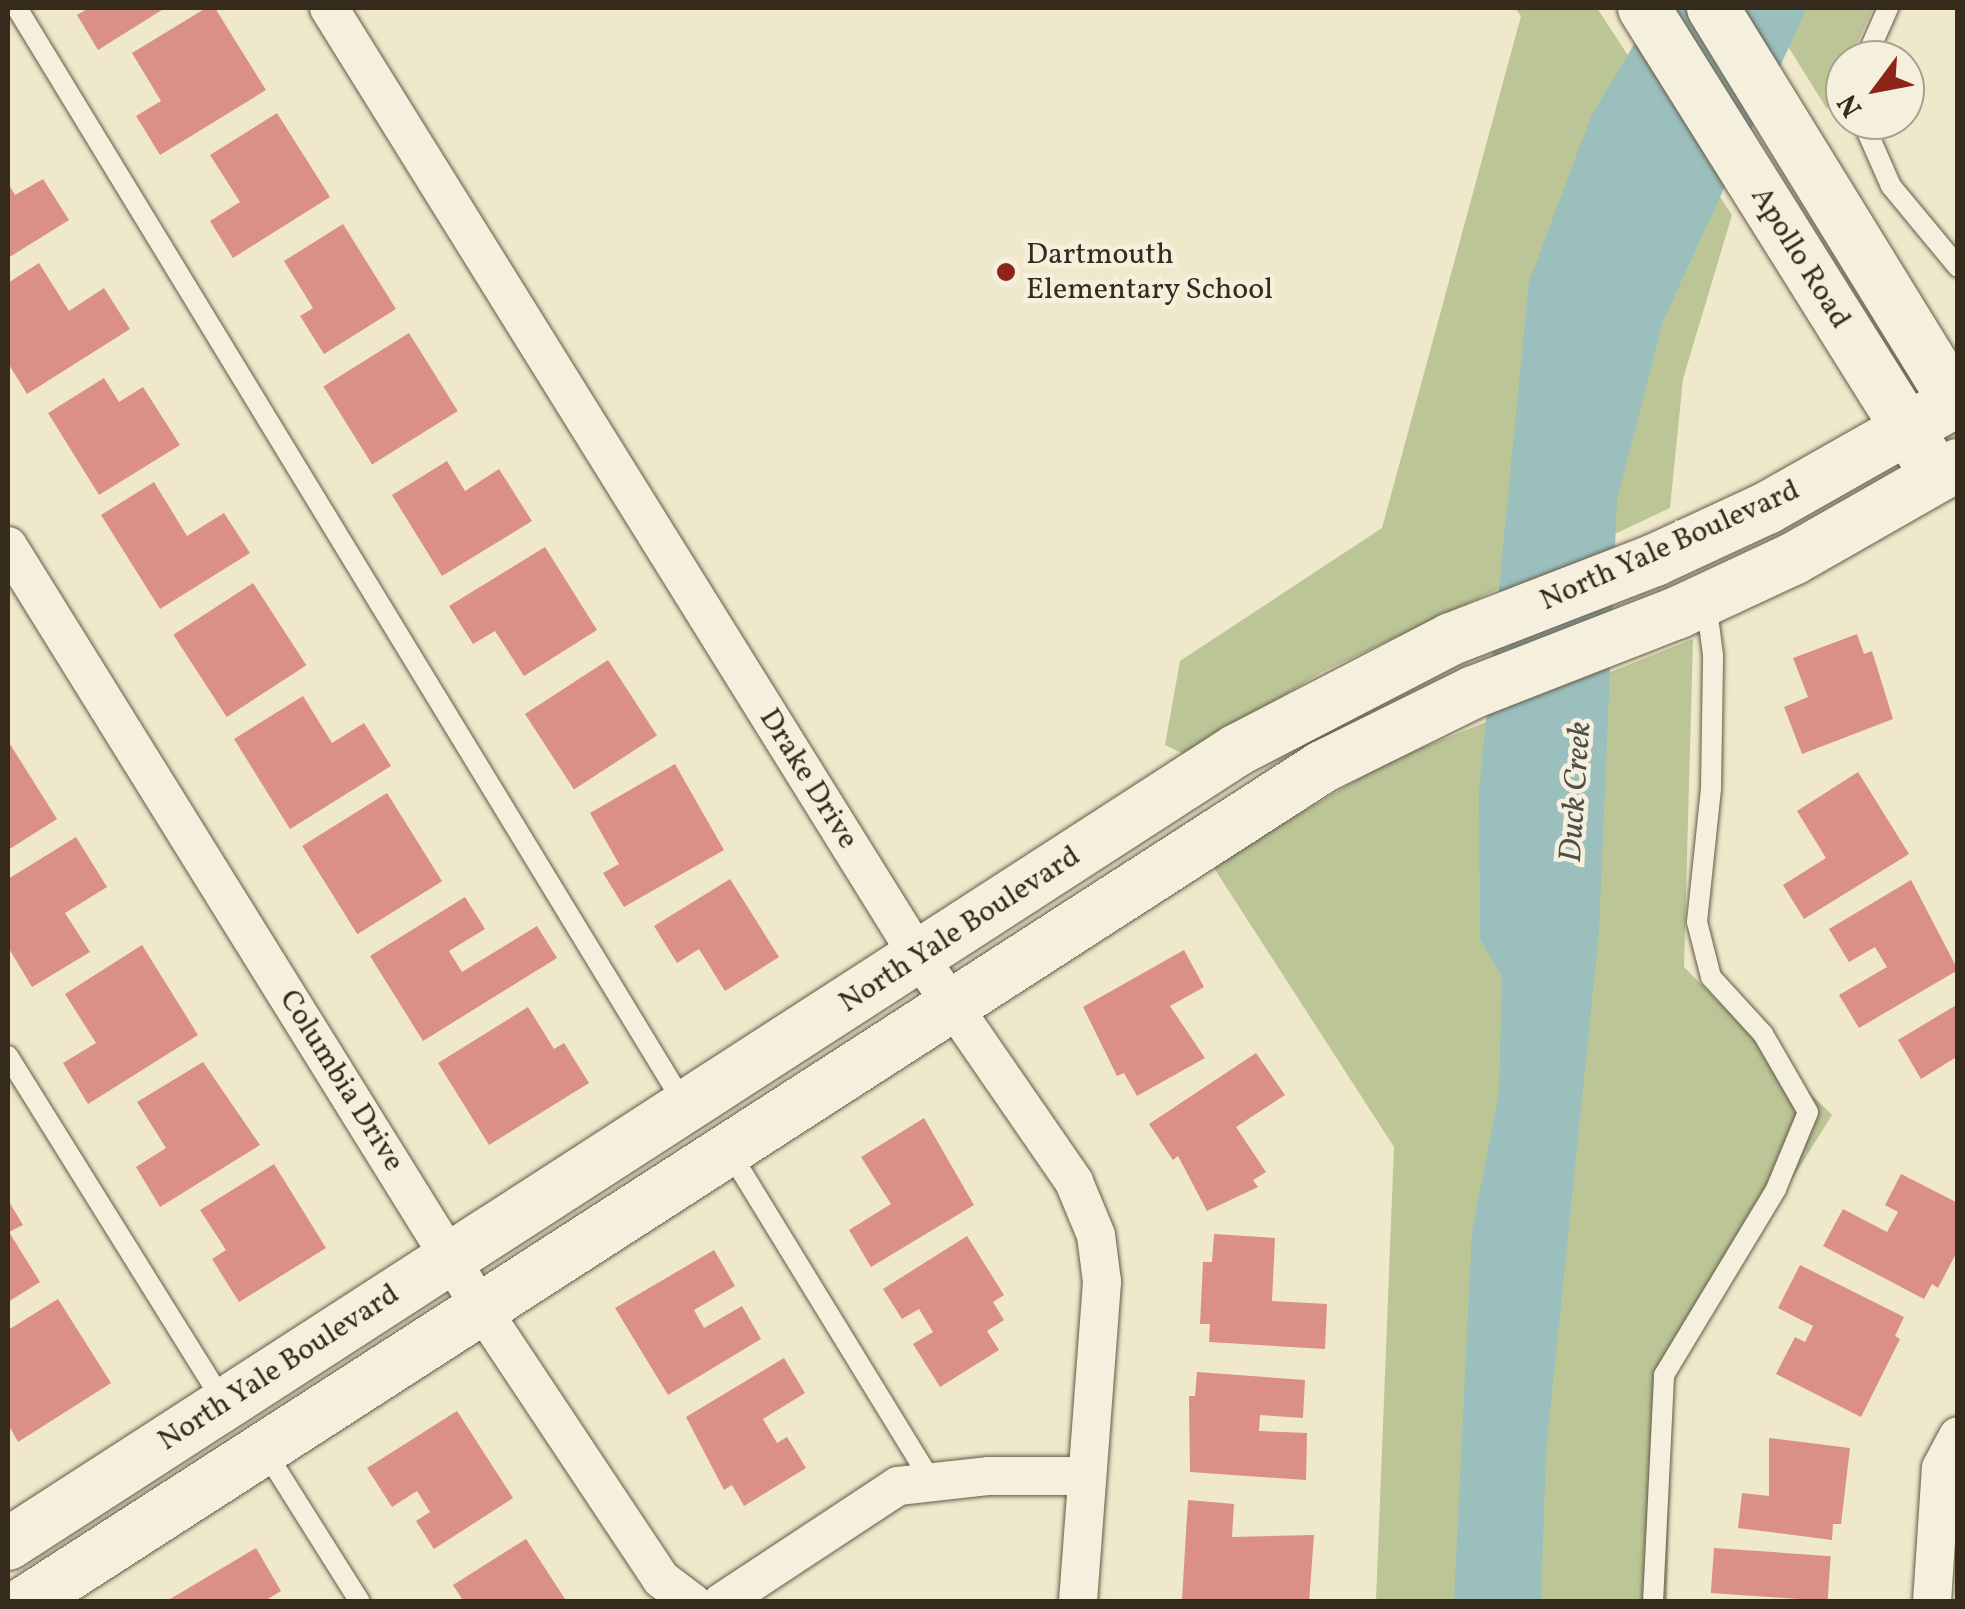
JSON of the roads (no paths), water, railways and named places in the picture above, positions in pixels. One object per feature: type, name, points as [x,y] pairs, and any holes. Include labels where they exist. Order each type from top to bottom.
[{"type":"street","name":"Drake Drive","points":[[330,8],[919,958],[1074,1182],[1096,1235],[1102,1282],[1078,1602]]},
{"type":"street","name":"Apollo Road","points":[[1644,8],[1908,430],[1951,483]]},
{"type":"street","name":"Apollo Road","points":[[1713,8],[1957,402]]},
{"type":"street","name":"North Yale Boulevard","points":[[8,1544],[1237,750],[1451,639],[1654,560],[1957,402]]},
{"type":"street","name":"North Yale Boulevard","points":[[27,1601],[1322,767],[1474,692],[1691,607],[1951,483]]},
{"type":"street","name":"Columbia Drive","points":[[8,546],[480,1308],[662,1579],[692,1602]]},
{"type":"street","points":[[1932,1602],[1941,1468],[1958,1436]]},
{"type":"street","points":[[722,1602],[898,1486],[1087,1476]]},
{"type":"street","points":[[8,1566],[27,1601]]},
{"type":"lane","points":[[17,8],[686,1106]]},
{"type":"lane","points":[[1873,40],[1888,8]]},
{"type":"lane","points":[[1870,140],[1890,186],[1958,266]]},
{"type":"lane","points":[[1653,1602],[1664,1376],[1776,1189],[1808,1112],[1763,1034],[1711,977],[1697,922],[1712,788],[1713,655],[1691,607]]},
{"type":"lane","points":[[8,1056],[224,1403]]},
{"type":"lane","points":[[728,1149],[932,1482]]},
{"type":"lane","points":[[264,1448],[360,1602]]},
{"type":"water","name":"Duck Creek","points":[[1656,8],[1807,8],[1663,321],[1617,500],[1599,932],[1546,1451],[1541,1601],[1454,1602],[1472,1231],[1499,1093],[1502,977],[1480,939],[1479,792],[1529,282],[1592,114]]},
{"type":"place","name":"Dartmouth Elementary School","points":[[1006,272]]}]
